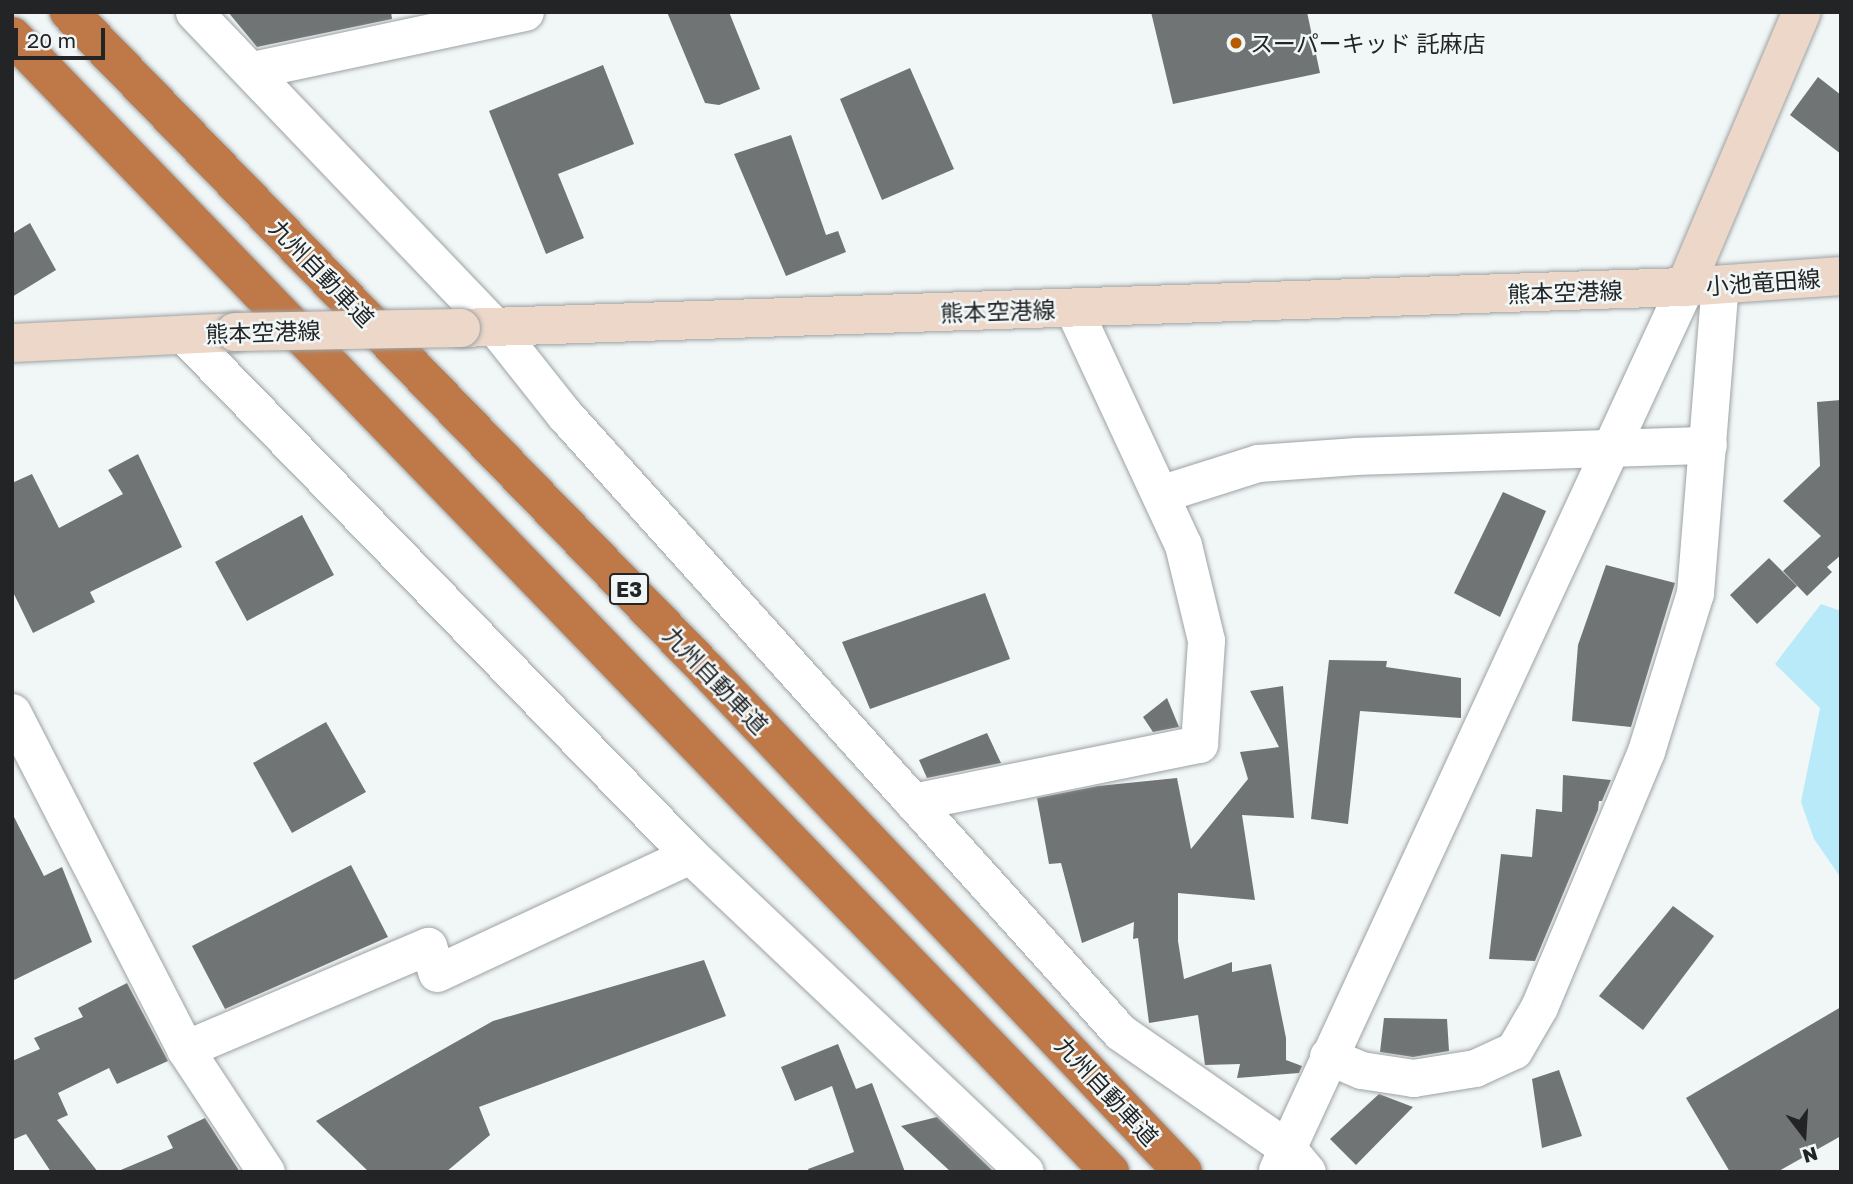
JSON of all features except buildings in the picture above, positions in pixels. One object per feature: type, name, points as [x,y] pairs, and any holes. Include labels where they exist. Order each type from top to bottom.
[{"type":"highway","name":"九州自動車道","points":[[69,12],[706,669],[1183,1172]]},
{"type":"highway","name":"E3","points":[[12,36],[1110,1172]]},
{"type":"main road","points":[[1703,286],[1802,12]]},
{"type":"main road","name":"小池竜田線","points":[[1703,286],[1841,276]]},
{"type":"main road","name":"熊本空港線","points":[[12,343],[235,332],[478,327],[1703,286]]},
{"type":"street","points":[[194,12],[252,70],[478,327],[564,414],[1120,1032],[1290,1164],[1328,1056],[1610,448],[1703,286]]},
{"type":"street","points":[[252,70],[467,19],[525,12]]},
{"type":"street","points":[[1328,1056],[1361,1070],[1413,1078],[1475,1068],[1514,1050],[1539,1007],[1646,751],[1695,593],[1708,445],[1703,286]]},
{"type":"street","points":[[913,802],[1199,744],[1206,640],[1183,545],[1073,308]]},
{"type":"street","points":[[183,334],[690,855],[1025,1172]]},
{"type":"street","points":[[1160,494],[1258,463],[1356,456],[1708,445]]},
{"type":"street","points":[[12,712],[185,1049],[266,1172]]},
{"type":"street","points":[[185,1049],[428,946],[437,973],[690,855]]},
{"type":"shaded area","points":[[1821,604],[1841,611],[1841,878],[1814,839],[1801,802],[1820,708],[1775,664]]},
{"type":"place","name":"スーパーキッド 託麻店","points":[[1236,43]]}]
